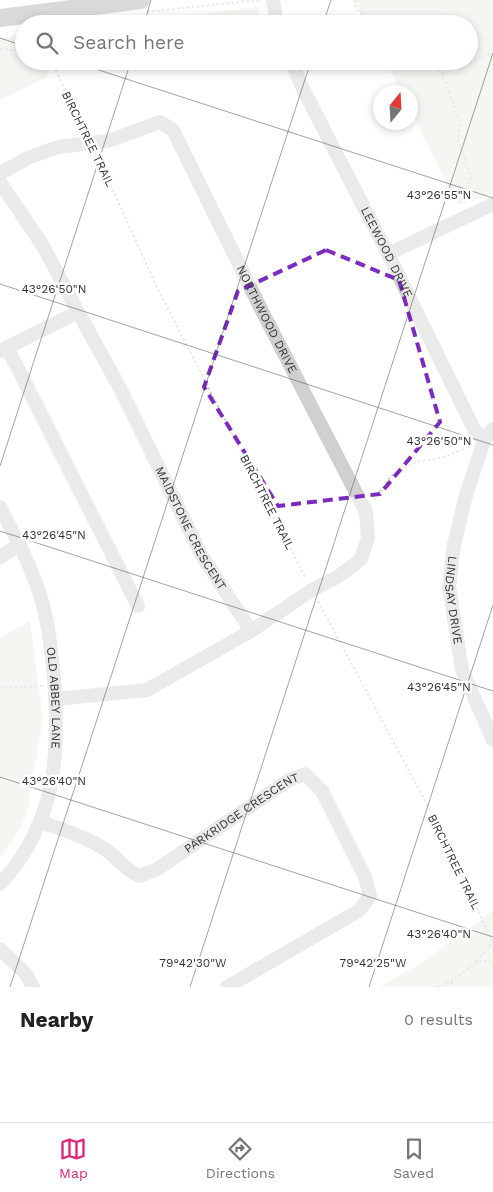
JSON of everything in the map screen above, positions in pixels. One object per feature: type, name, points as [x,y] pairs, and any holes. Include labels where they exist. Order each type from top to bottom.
[{"type":"main road","points":[[24,15],[141,0]]},
{"type":"main road","points":[[0,18],[15,16]]},
{"type":"street","points":[[273,0],[276,15]]},
{"type":"street","name":"LEEWOOD DRIVE","points":[[295,70],[474,429],[484,441]]},
{"type":"street","name":"NORTHWOOD DRIVE","points":[[0,173],[30,157],[58,147],[108,141],[160,122],[173,130],[262,311],[366,512],[368,538],[361,559],[339,576],[312,590],[251,631]]},
{"type":"street","name":"MAIDSTONE CRESCENT","points":[[0,182],[42,246],[121,390],[202,556],[251,631]]},
{"type":"street","points":[[388,254],[493,204]]},
{"type":"street","points":[[78,312],[4,349],[138,606]]},
{"type":"street","name":"LINDSAY DRIVE","points":[[493,429],[484,441],[466,495],[454,545],[449,586],[462,670],[493,740]]},
{"type":"street","name":"OLD ABBEY LANE","points":[[0,507],[37,586],[50,634],[57,736],[55,768],[50,796],[40,822],[30,845],[0,884]]},
{"type":"street","points":[[0,557],[19,546]]},
{"type":"street","points":[[55,692],[147,690],[251,631]]},
{"type":"street","name":"PARKRIDGE CRESCENT","points":[[40,822],[58,828],[108,852],[125,868],[139,876],[156,870],[289,780],[304,774],[322,790],[365,877],[370,896],[360,910],[227,987]]},
{"type":"street","points":[[0,949],[26,974],[33,987]]},
{"type":"path","points":[[355,0],[356,8],[363,15]]},
{"type":"path","points":[[0,49],[15,50]]},
{"type":"path","points":[[478,60],[493,54]]},
{"type":"path","name":"BIRCHTREE TRAIL","points":[[55,70],[91,142],[155,283],[312,590],[437,823],[492,941],[489,949],[476,962],[451,982],[437,987]]},
{"type":"path","points":[[437,70],[442,74],[460,122],[458,140],[470,177],[467,189],[478,211]]},
{"type":"path","points":[[442,74],[452,70]]},
{"type":"path","points":[[366,512],[391,476],[416,462],[445,457],[484,441]]},
{"type":"path","points":[[0,686],[55,692]]},
{"type":"path","points":[[476,962],[493,960]]},
{"type":"path","points":[[451,982],[454,987]]},
{"type":"highlighted area","points":[[326,250],[399,280],[440,422],[380,494],[278,506],[204,387],[238,291]]},
{"type":"shaded area","points":[[354,0],[493,0],[493,194],[458,205],[418,125],[418,85],[397,85],[390,70],[478,70],[478,15],[362,15]]},
{"type":"shaded area","points":[[259,7],[259,15],[193,15]]},
{"type":"shaded area","points":[[15,36],[15,70],[49,70],[46,78],[0,100],[0,38]]},
{"type":"shaded area","points":[[30,621],[43,718],[27,813],[14,839],[0,856],[0,637]]},
{"type":"shaded area","points":[[493,911],[493,987],[380,987],[423,962]]}]
